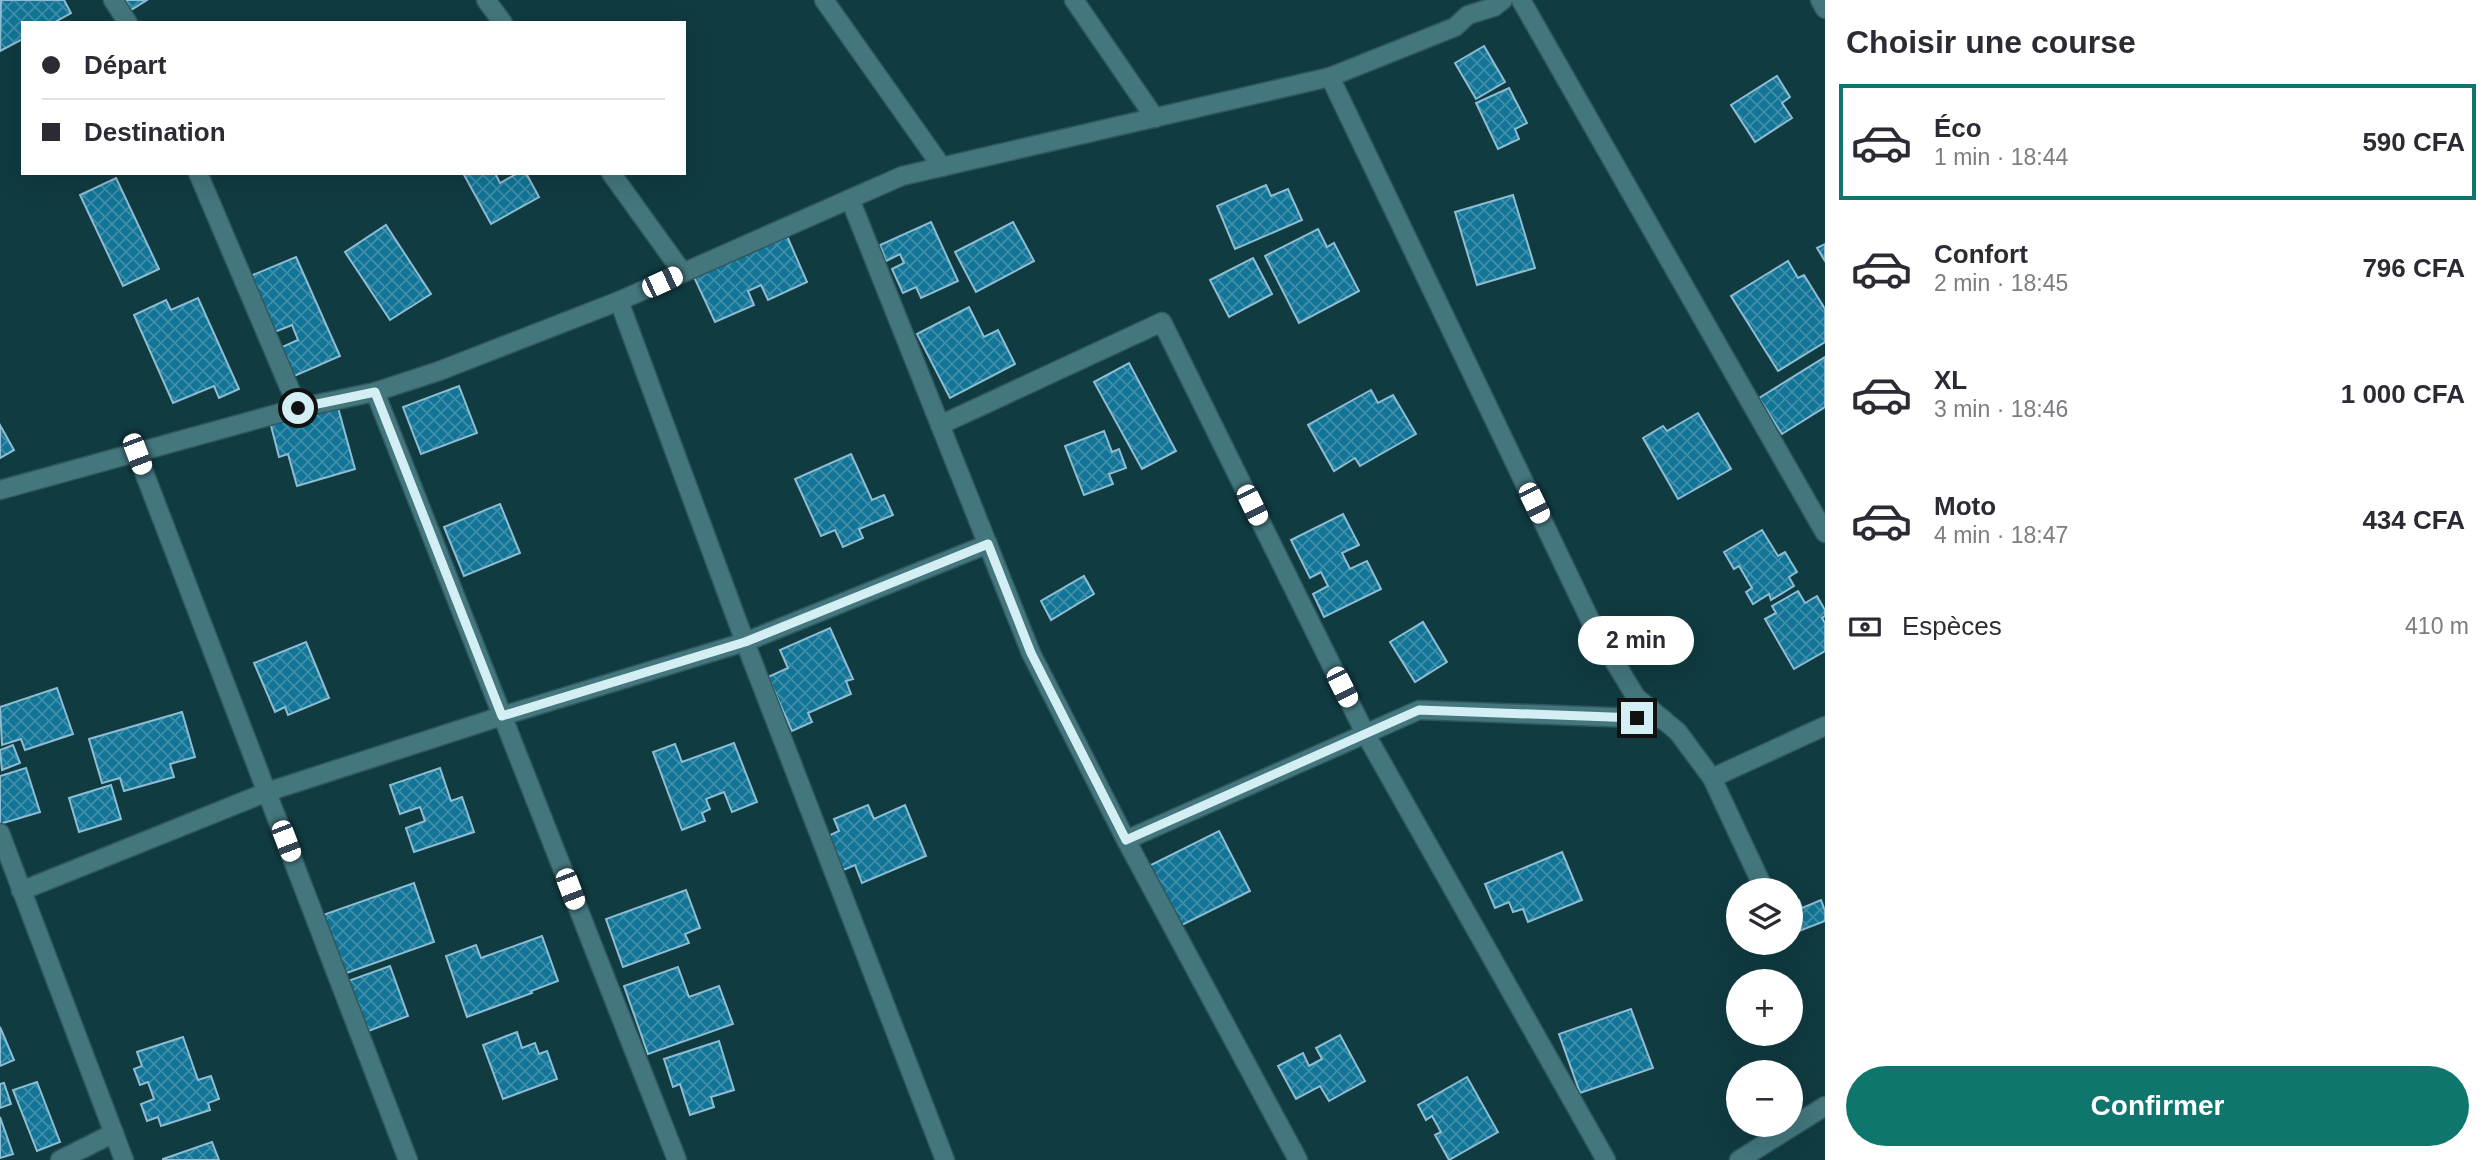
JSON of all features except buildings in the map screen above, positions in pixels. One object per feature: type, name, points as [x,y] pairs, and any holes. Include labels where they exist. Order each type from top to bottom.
[{"type":"street","points":[[113,0],[127,21]]},
{"type":"street","points":[[486,0],[502,21]]},
{"type":"street","points":[[824,0],[942,167]]},
{"type":"street","points":[[1074,0],[1155,118]]},
{"type":"street","points":[[0,490],[298,408],[375,392],[439,371],[619,302],[902,176],[1330,77],[1455,27],[1463,7],[1494,7],[1503,0]]},
{"type":"street","points":[[1521,0],[1825,533]]},
{"type":"street","points":[[1820,0],[1825,9]]},
{"type":"street","points":[[1330,77],[1594,628],[1636,697],[1678,732],[1712,778],[1759,878]]},
{"type":"street","points":[[199,175],[298,408]]},
{"type":"street","points":[[612,175],[683,272]]},
{"type":"street","points":[[850,199],[1031,653],[1126,840],[1298,1160]]},
{"type":"street","points":[[619,302],[745,642],[945,1160]]},
{"type":"street","points":[[940,425],[1163,322],[1365,733],[1606,1160]]},
{"type":"street","points":[[375,392],[677,1160]]},
{"type":"street","points":[[137,454],[408,1160]]},
{"type":"street","points":[[21,891],[267,792],[502,716],[745,642],[988,544]]},
{"type":"street","points":[[1126,840],[1419,710],[1663,719]]},
{"type":"street","points":[[1712,778],[1825,726]]},
{"type":"street","points":[[0,833],[124,1160]]},
{"type":"street","points":[[1739,1160],[1825,1106]]},
{"type":"street","points":[[60,1160],[114,1133]]},
{"type":"route","points":[[298,408],[375,392],[502,716],[745,642],[988,544],[1031,653],[1126,840],[1419,710],[1637,718]]}]
